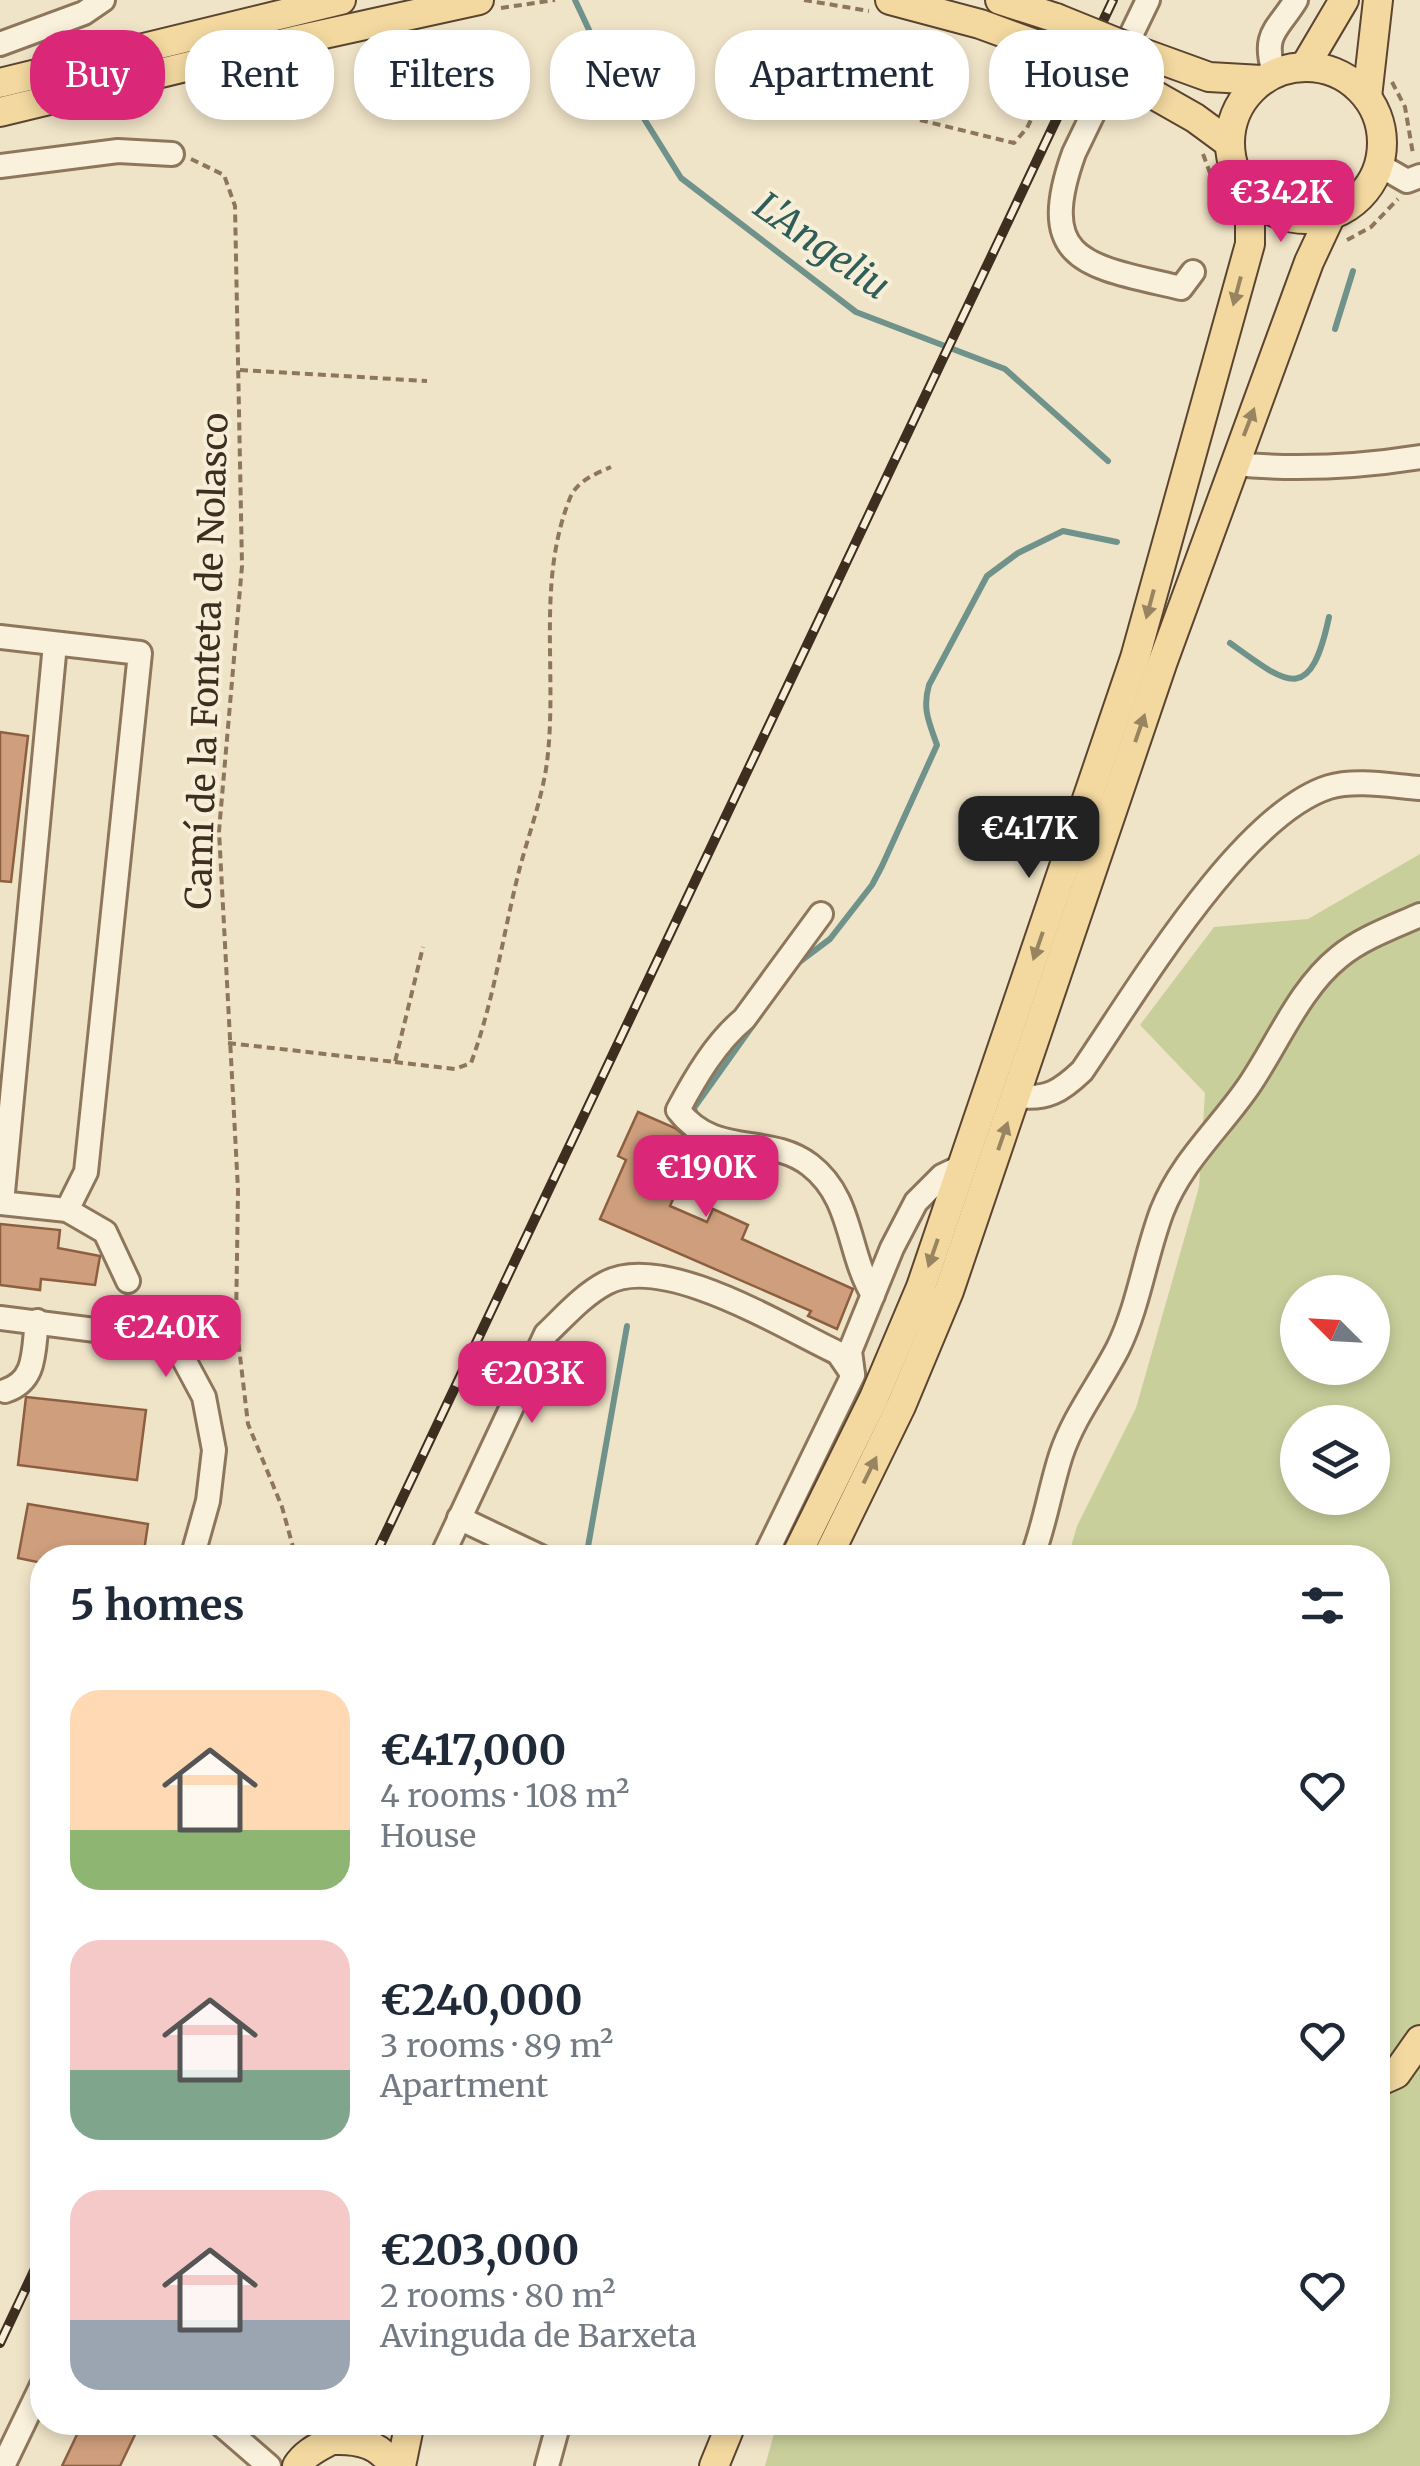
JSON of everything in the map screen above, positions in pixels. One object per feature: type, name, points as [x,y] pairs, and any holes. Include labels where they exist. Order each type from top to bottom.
[{"type":"main road","points":[[0,83],[341,0]]},
{"type":"main road","points":[[0,112],[479,0]]},
{"type":"main road","points":[[890,0],[980,24],[1128,80],[1205,124],[1230,143]]},
{"type":"main road","points":[[1000,0],[1209,78],[1268,76],[1305,66],[1329,70],[1350,80],[1367,97],[1378,118],[1382,141],[1379,165],[1369,186],[1352,204],[1331,215],[1309,219],[1287,217],[1267,209],[1250,195],[1232,162],[1233,119],[1244,97],[1268,76]]},
{"type":"main road","points":[[1305,66],[1344,0]]},
{"type":"main road","points":[[1367,97],[1378,0]]},
{"type":"main road","points":[[801,1545],[874,1398],[921,1287],[1135,658],[1250,244],[1250,195]]},
{"type":"main road","points":[[832,1545],[901,1406],[949,1291],[1155,682],[1308,262],[1331,215]]},
{"type":"main road","points":[[1390,2077],[1420,2040]]},
{"type":"main road","points":[[297,2466],[315,2447],[337,2435]]},
{"type":"main road","points":[[348,2435],[373,2446],[393,2466]]},
{"type":"main road","points":[[401,2466],[407,2435]]},
{"type":"main road","points":[[714,2466],[727,2435]]},
{"type":"street","points":[[0,44],[84,13],[103,0]]},
{"type":"street","points":[[1148,0],[1074,153],[1060,216],[1065,242],[1081,258],[1121,274],[1181,288],[1193,272]]},
{"type":"street","points":[[1268,76],[1272,31],[1296,0]]},
{"type":"street","points":[[0,166],[118,151],[172,154]]},
{"type":"street","points":[[1379,165],[1414,178]]},
{"type":"street","points":[[1234,464],[1360,467],[1420,457]]},
{"type":"street","points":[[0,637],[140,653],[86,1172],[68,1210]]},
{"type":"street","points":[[55,644],[1,1203],[68,1210],[105,1232],[128,1281]]},
{"type":"street","points":[[1017,1096],[1033,1098],[1058,1093],[1082,1071],[1211,885],[1255,838],[1296,803],[1330,787],[1362,784],[1420,788]]},
{"type":"street","points":[[821,914],[744,1019],[731,1030],[678,1110],[690,1126],[734,1145],[762,1146],[793,1154],[812,1166],[845,1209],[860,1274],[873,1294]]},
{"type":"street","points":[[1037,1545],[1061,1455],[1084,1402],[1118,1348],[1144,1278],[1162,1211],[1178,1178],[1207,1135],[1246,1090],[1318,978],[1340,955],[1420,915]]},
{"type":"street","points":[[770,1545],[854,1375],[850,1351],[916,1202],[942,1176],[963,1166]]},
{"type":"street","points":[[446,1545],[546,1334],[608,1281],[651,1274],[691,1283],[838,1353],[874,1398]]},
{"type":"street","points":[[0,1318],[150,1336],[182,1356],[204,1397],[214,1450],[208,1500],[196,1545]]},
{"type":"street","points":[[5,1391],[19,1387],[27,1379],[37,1322]]},
{"type":"street","points":[[460,1518],[492,1545]]},
{"type":"street","points":[[3,2466],[30,2409]]},
{"type":"street","points":[[233,2435],[269,2466]]},
{"type":"street","points":[[546,2466],[554,2435]]},
{"type":"path","points":[[1344,242],[1371,227],[1414,178],[1405,107],[1390,78]]},
{"type":"path","points":[[920,120],[1014,143],[1031,120]]},
{"type":"path","points":[[1205,124],[1200,145],[1232,239],[1250,244]]},
{"type":"path","name":"Camí de la Fonteta de Nolasco","points":[[172,154],[199,161],[224,176],[234,206],[242,566],[219,831],[238,1190],[236,1322],[248,1424],[282,1507],[292,1545]]},
{"type":"path","points":[[240,370],[427,380]]},
{"type":"path","points":[[228,1042],[455,1069],[472,1064],[487,1020],[547,764],[548,624],[553,566],[563,520],[572,493],[586,478],[610,467]]},
{"type":"path","points":[[395,1062],[422,947]]},
{"type":"green space","points":[[1420,854],[1420,2466],[765,2466],[774,2435],[1390,2435],[1390,1545],[1071,1545],[1077,1526],[1136,1408],[1199,1187],[1205,1093],[1140,1025],[1214,927],[1308,919]]},
{"type":"building","points":[[0,732],[28,736],[11,882],[0,881]]},
{"type":"building","points":[[638,1112],[675,1128],[701,1148],[736,1158],[722,1188],[685,1172],[670,1206],[707,1222],[713,1209],[748,1225],[742,1239],[853,1289],[837,1329],[808,1316],[811,1311],[600,1219],[626,1160],[618,1156]]},
{"type":"building","points":[[0,1224],[60,1230],[58,1248],[100,1256],[95,1285],[41,1279],[40,1290],[0,1285]]},
{"type":"building","points":[[26,1397],[146,1410],[137,1480],[18,1465]]},
{"type":"building","points":[[28,1504],[148,1524],[145,1545],[30,1545],[30,1560],[18,1558]]},
{"type":"building","points":[[77,2435],[135,2435],[120,2466],[62,2466]]},
{"type":"waterway","name":"L'Angeliu","points":[[575,0],[590,32],[681,178],[856,312],[1005,369],[1108,461]]},
{"type":"waterway","points":[[1335,329],[1353,271]]},
{"type":"waterway","points":[[798,963],[830,939],[882,866],[937,745],[926,708],[929,685],[987,576],[1018,553],[1063,531],[1117,542]]},
{"type":"waterway","points":[[1230,643],[1267,669],[1294,679],[1314,664],[1329,617]]},
{"type":"waterway","points":[[697,1120],[694,1108],[761,1014]]},
{"type":"waterway","points":[[588,1545],[627,1326]]},
{"type":"railway","points":[[380,1545],[1113,0]]},
{"type":"railway","points":[[0,2343],[30,2279]]}]
